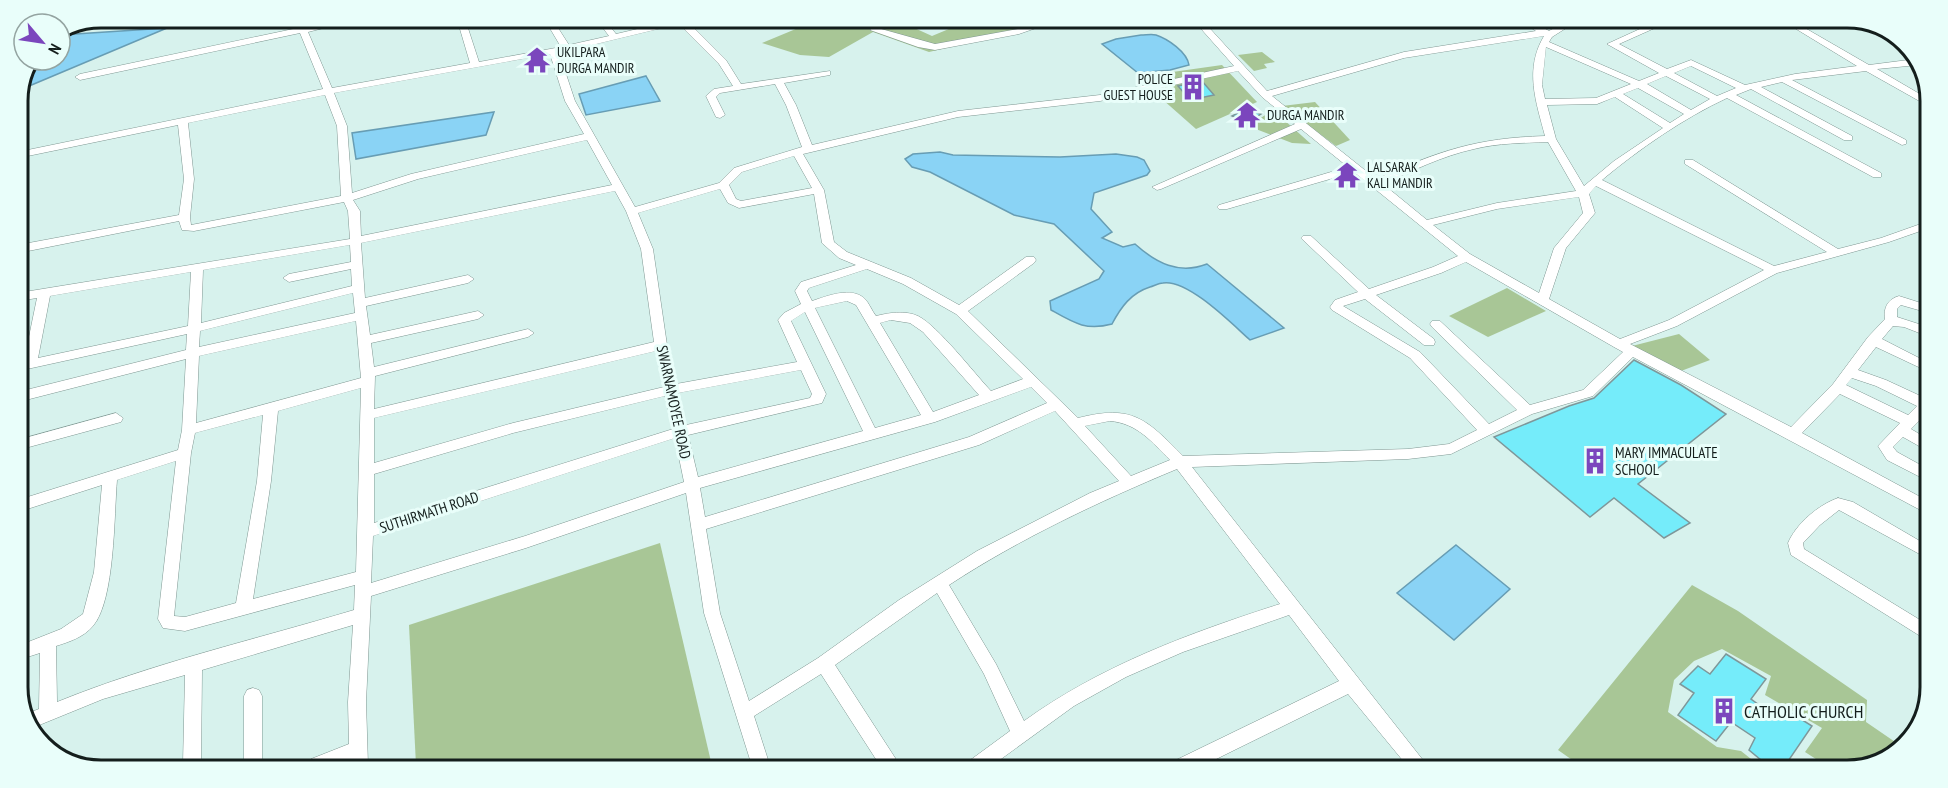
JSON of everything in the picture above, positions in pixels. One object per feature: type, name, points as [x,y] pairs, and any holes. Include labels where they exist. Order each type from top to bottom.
[{"type":"street","points":[[80,77],[304,29],[342,126],[347,198],[354,211],[358,288],[366,340],[368,377],[369,470],[366,532]]},
{"type":"street","points":[[464,29],[475,65]]},
{"type":"street","name":"SWARNAMOYEE ROAD","points":[[552,29],[560,50],[570,101],[632,211],[647,249],[661,345],[692,485],[712,613],[759,760]]},
{"type":"street","points":[[608,29],[615,38]]},
{"type":"street","points":[[29,153],[329,91],[560,50],[651,29]]},
{"type":"street","points":[[691,29],[723,62],[739,88]]},
{"type":"street","points":[[874,30],[921,45],[935,47],[1026,29]]},
{"type":"street","points":[[1205,29],[1265,95],[1466,257],[1619,344],[1920,504]]},
{"type":"street","points":[[1536,29],[1546,37],[1639,84],[1692,114]]},
{"type":"street","points":[[1265,95],[1358,67],[1414,54],[1546,37],[1560,29]]},
{"type":"street","points":[[1650,29],[1612,44],[1666,73],[1723,97],[1877,175]]},
{"type":"street","points":[[1800,29],[1919,98]]},
{"type":"street","points":[[1543,300],[1558,253],[1569,235],[1586,219],[1589,213],[1583,194],[1551,139],[1540,102],[1537,84],[1538,58],[1546,37]]},
{"type":"street","points":[[1540,102],[1597,101],[1688,63],[1749,88],[1848,138]]},
{"type":"street","points":[[1423,224],[1497,206],[1583,194],[1595,181],[1670,128],[1723,97],[1749,88],[1785,80],[1908,63]]},
{"type":"street","points":[[632,211],[723,185],[738,170],[803,151],[958,114],[1100,98],[1240,68]]},
{"type":"street","points":[[720,115],[712,94],[717,91],[827,74]]},
{"type":"street","points":[[1785,80],[1902,142]]},
{"type":"street","points":[[779,83],[791,105],[803,151],[819,190],[828,243],[843,255],[907,280],[960,311],[1057,404],[1129,483]]},
{"type":"street","points":[[1617,94],[1670,128]]},
{"type":"street","points":[[183,120],[189,179],[184,217],[186,228],[347,198],[415,176],[590,136]]},
{"type":"street","points":[[1157,187],[1302,125]]},
{"type":"street","points":[[1375,184],[1434,158],[1471,147],[1508,140],[1551,139]]},
{"type":"street","points":[[1689,162],[1838,253]]},
{"type":"street","points":[[1223,207],[1355,168]]},
{"type":"street","points":[[1595,181],[1773,270]]},
{"type":"street","points":[[723,185],[732,201],[739,205],[819,190]]},
{"type":"street","points":[[29,295],[356,242],[618,187]]},
{"type":"street","points":[[29,247],[184,217]]},
{"type":"street","points":[[1619,344],[1674,323],[1773,270],[1838,253],[1919,227]]},
{"type":"street","points":[[1307,238],[1367,294],[1429,342]]},
{"type":"street","points":[[1466,257],[1340,303],[1336,308],[1415,355],[1486,430]]},
{"type":"street","points":[[960,311],[1030,261]]},
{"type":"street","points":[[289,278],[357,264]]},
{"type":"street","points":[[867,264],[805,285],[801,291],[856,399],[871,434]]},
{"type":"street","points":[[197,266],[189,430],[184,453],[166,619],[174,625],[364,584],[526,542],[720,475],[930,418],[1033,381]]},
{"type":"street","points":[[29,394],[361,309],[468,279]]},
{"type":"street","points":[[29,364],[194,328],[358,288]]},
{"type":"street","points":[[29,347],[45,291]]},
{"type":"street","points":[[369,470],[513,428],[670,390],[805,365],[784,320],[789,314],[842,297],[854,297],[861,302],[930,418]]},
{"type":"street","points":[[1892,321],[1890,312],[1892,305],[1899,300],[1919,306]]},
{"type":"street","points":[[366,340],[478,315]]},
{"type":"street","points":[[872,321],[891,316],[913,319],[927,329],[988,397]]},
{"type":"street","points":[[1793,435],[1838,387],[1887,323],[1892,321],[1907,323],[1919,328]]},
{"type":"street","points":[[1436,324],[1527,411]]},
{"type":"street","points":[[189,430],[528,333]]},
{"type":"street","points":[[1873,340],[1919,363]]},
{"type":"street","points":[[368,415],[661,345]]},
{"type":"street","points":[[744,713],[824,663],[939,582],[988,552],[1095,498],[1180,462],[1436,451],[1466,443],[1486,430],[1527,411],[1588,393],[1632,351]]},
{"type":"street","name":"SUTHIRMATH ROAD","points":[[359,757],[357,702],[366,532],[681,431],[813,402],[818,400],[819,394],[805,365]]},
{"type":"street","points":[[1848,372],[1881,383],[1920,401]]},
{"type":"street","points":[[1838,387],[1906,426],[1920,439]]},
{"type":"street","points":[[699,525],[974,441],[1057,404]]},
{"type":"street","points":[[243,610],[264,482],[271,407]]},
{"type":"street","points":[[1920,412],[1886,444],[1886,449],[1892,456],[1920,471]]},
{"type":"street","points":[[1073,424],[1103,415],[1127,417],[1150,432],[1180,462],[1350,684],[1414,760]]},
{"type":"street","points":[[29,442],[116,418]]},
{"type":"street","points":[[29,503],[184,453]]},
{"type":"street","points":[[29,649],[81,628],[89,619],[100,582],[110,477]]},
{"type":"street","points":[[1920,548],[1848,506],[1839,504],[1833,506],[1815,521],[1796,541],[1796,551],[1801,556],[1920,629]]},
{"type":"street","points":[[939,582],[990,669],[1021,734]]},
{"type":"street","points":[[985,760],[1069,700],[1108,679],[1202,636],[1292,607]]},
{"type":"street","points":[[35,718],[100,692],[362,615]]},
{"type":"street","points":[[48,641],[48,713]]},
{"type":"street","points":[[192,760],[194,663]]},
{"type":"street","points":[[824,663],[887,760]]},
{"type":"street","points":[[1194,760],[1350,684]]},
{"type":"street","points":[[253,696],[253,760]]},
{"type":"street","points":[[343,760],[359,757]]},
{"type":"green space","points":[[796,29],[917,29],[932,36],[949,29],[1026,29],[929,52],[873,32],[829,57],[800,55],[762,43]]},
{"type":"green space","points":[[1262,52],[1275,62],[1264,64],[1267,68],[1254,71],[1238,55]]},
{"type":"green space","points":[[1222,65],[1257,102],[1196,129],[1137,77]]},
{"type":"green space","points":[[1315,102],[1350,140],[1336,146],[1282,106]]},
{"type":"green space","points":[[1273,110],[1311,144],[1292,143],[1248,126]]},
{"type":"green space","points":[[1507,288],[1546,311],[1488,337],[1449,316]]},
{"type":"green space","points":[[1679,334],[1710,360],[1681,371],[1632,346]]},
{"type":"green space","points":[[660,543],[711,760],[416,760],[409,625]]},
{"type":"green space","points":[[1692,585],[1738,611],[1867,700],[1866,722],[1894,741],[1879,752],[1865,757],[1817,760],[1805,752],[1822,728],[1765,695],[1771,676],[1722,649],[1694,661],[1674,680],[1668,712],[1717,747],[1741,751],[1752,760],[1572,760],[1558,750]]},
{"type":"water","points":[[165,29],[72,68],[74,34]]},
{"type":"water","points":[[1141,35],[1156,35],[1171,43],[1185,55],[1189,65],[1170,70],[1138,73],[1102,44]]},
{"type":"water","points":[[35,72],[62,72],[31,85]]},
{"type":"water","points":[[646,76],[660,101],[586,115],[579,94]]},
{"type":"water","points":[[494,112],[486,135],[356,159],[352,133]]},
{"type":"water","points":[[940,152],[953,155],[1060,157],[1116,154],[1144,160],[1150,171],[1147,175],[1094,193],[1091,209],[1112,232],[1102,238],[1123,247],[1135,244],[1151,257],[1177,268],[1207,264],[1284,328],[1250,340],[1197,295],[1185,288],[1163,283],[1143,290],[1132,297],[1123,306],[1112,324],[1095,327],[1067,319],[1051,310],[1050,301],[1099,279],[1104,271],[1054,224],[1014,215],[930,172],[912,167],[905,159],[913,154]]},
{"type":"water","points":[[1456,545],[1510,589],[1454,640],[1397,593]]},
{"type":"building","name":"POLICE GUEST HOUSE","points":[[1202,81],[1214,95],[1190,100],[1178,86]]},
{"type":"building","name":"DURGA MANDIR","points":[[1246,109],[1261,114],[1247,123],[1232,116]]},
{"type":"building","name":"MARY IMMACULATE SCHOOL","points":[[1634,360],[1681,385],[1726,414],[1638,484],[1690,523],[1664,538],[1614,498],[1590,517],[1494,437],[1594,398]]},
{"type":"building","name":"CATHOLIC CHURCH","points":[[1726,654],[1766,679],[1751,699],[1773,715],[1780,706],[1812,726],[1789,760],[1761,760],[1749,750],[1755,738],[1731,722],[1716,741],[1678,715],[1694,693],[1680,684],[1698,666],[1710,674]]},
{"type":"place","name":"UKILPARA DURGA MANDIR","points":[[537,60]]},
{"type":"place","name":"POLICE GUEST HOUSE","points":[[1193,87]]},
{"type":"place","name":"DURGA MANDIR","points":[[1247,115]]},
{"type":"place","name":"LALSARAK KALI MANDIR","points":[[1347,175]]},
{"type":"place","name":"MARY IMMACULATE SCHOOL","points":[[1595,461]]},
{"type":"place","name":"CATHOLIC CHURCH","points":[[1724,711]]}]
